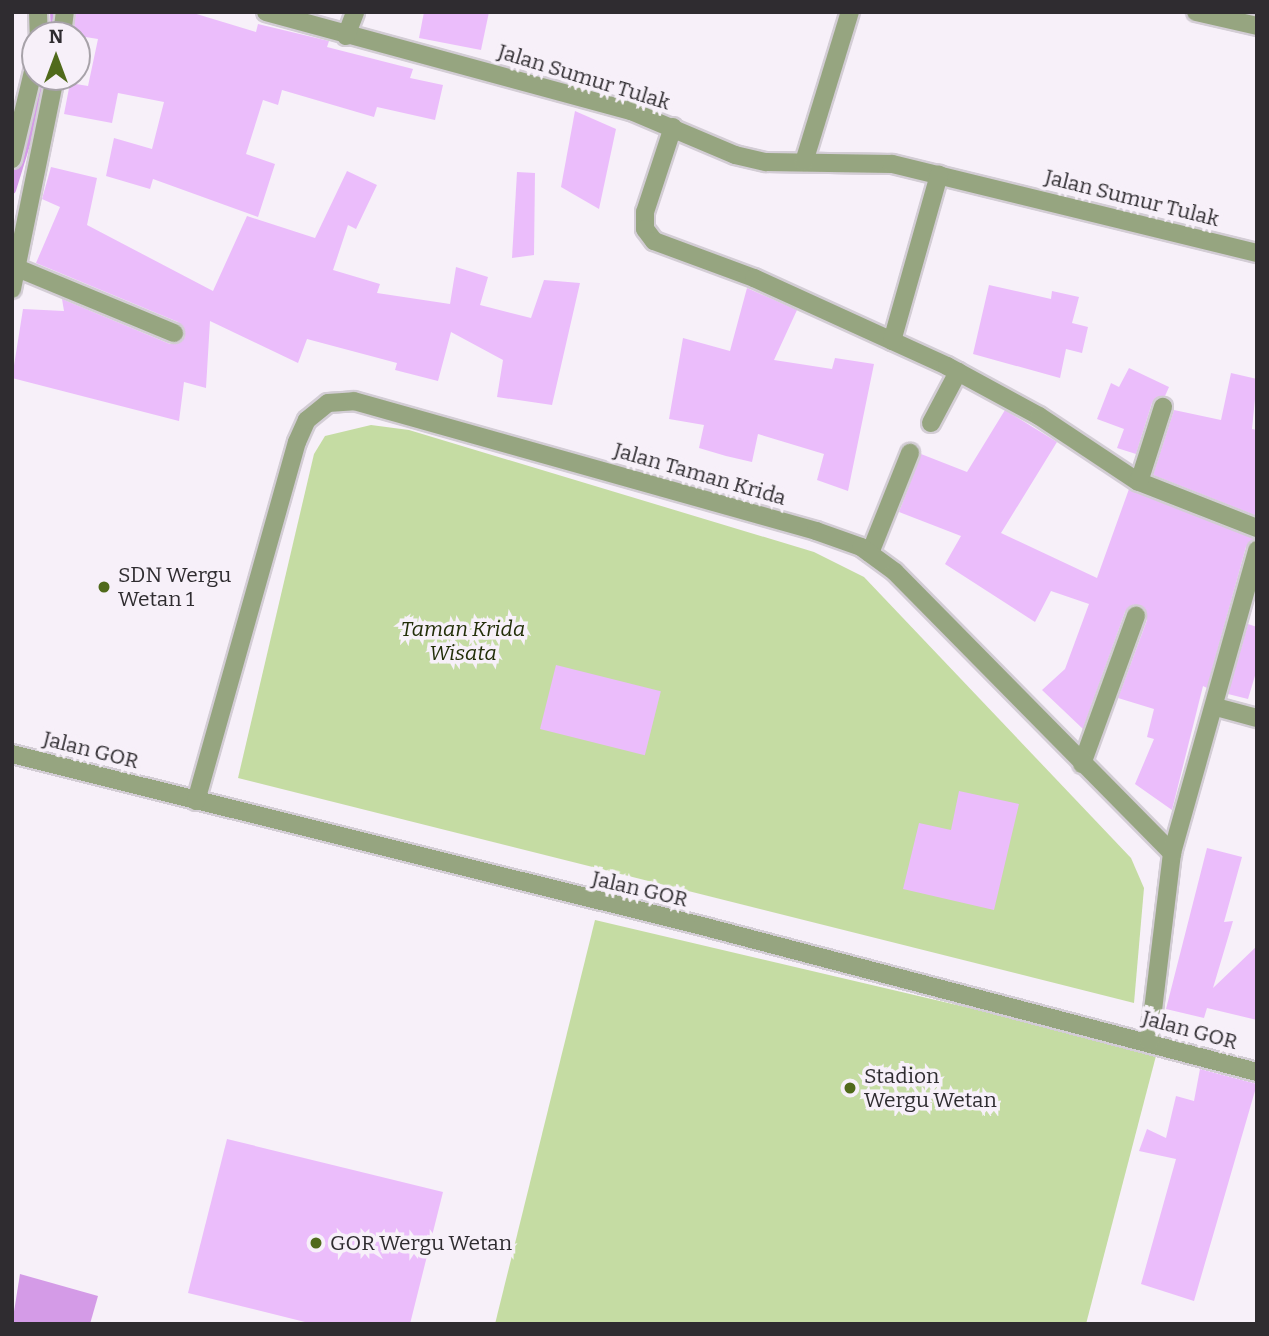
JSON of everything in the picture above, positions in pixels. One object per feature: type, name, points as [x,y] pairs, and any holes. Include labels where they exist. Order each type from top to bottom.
[{"type":"street","name":"Jalan Sumur Tulak","points":[[266,12],[346,36],[452,60],[673,127],[735,155],[804,162],[892,164],[1257,253]]},
{"type":"street","points":[[346,36],[355,12]]},
{"type":"street","points":[[804,162],[850,12]]},
{"type":"street","points":[[1196,12],[1257,26]]},
{"type":"street","points":[[12,159],[28,91]]},
{"type":"street","points":[[12,289],[52,91]]},
{"type":"street","points":[[673,127],[649,190],[645,222],[654,241],[754,278],[958,372],[1039,416],[1139,482],[1257,528]]},
{"type":"street","points":[[892,341],[939,174]]},
{"type":"street","points":[[17,268],[174,333]]},
{"type":"street","points":[[931,423],[958,372]]},
{"type":"street","name":"Jalan Taman Krida","points":[[196,801],[297,442],[307,420],[327,403],[354,401],[816,531],[870,553],[895,572],[1172,853]]},
{"type":"street","points":[[1139,482],[1163,407]]},
{"type":"street","points":[[870,553],[910,453]]},
{"type":"street","points":[[1149,1042],[1172,853],[1216,706],[1257,550]]},
{"type":"street","points":[[1082,764],[1136,616]]},
{"type":"street","points":[[1216,706],[1257,718]]},
{"type":"street","name":"Jalan GOR","points":[[12,754],[1149,1042],[1257,1072]]},
{"type":"green space","name":"Taman Krida Wisata","points":[[371,425],[409,430],[814,552],[864,577],[1131,858],[1144,888],[1134,1003],[238,778],[314,454],[325,436]]},
{"type":"green space","name":"Stadion Wergu Wetan","points":[[595,920],[1157,1052],[1086,1324],[495,1324]]},
{"type":"shaded area","points":[[20,1274],[98,1296],[90,1324],[12,1324]]},
{"type":"building","points":[[76,12],[190,12],[256,32],[258,24],[329,41],[327,47],[413,69],[410,78],[443,85],[435,120],[377,107],[374,117],[282,90],[278,105],[263,100],[246,154],[275,164],[258,217],[153,179],[150,189],[106,176],[114,138],[152,149],[164,102],[118,93],[112,123],[64,114],[68,91],[91,91],[91,72],[98,39],[91,38],[91,21],[75,21]]},
{"type":"building","points":[[424,12],[489,12],[481,50],[419,38]]},
{"type":"building","points":[[575,111],[616,129],[599,209],[561,187]]},
{"type":"building","points":[[51,167],[97,178],[87,225],[213,291],[247,216],[315,238],[347,171],[377,185],[356,229],[348,225],[333,270],[380,284],[377,293],[450,304],[456,267],[488,277],[480,305],[531,318],[544,280],[580,283],[552,405],[497,397],[503,360],[451,332],[438,381],[395,370],[397,363],[307,339],[298,363],[210,321],[206,388],[184,382],[179,421],[12,378],[23,309],[64,311],[62,299],[170,344],[185,337],[178,322],[36,263],[60,207],[42,199]]},
{"type":"building","points":[[517,172],[535,173],[534,255],[512,258]]},
{"type":"building","points":[[989,285],[1051,299],[1052,291],[1079,297],[1072,323],[1088,327],[1082,353],[1066,349],[1060,378],[973,354]]},
{"type":"building","points":[[747,288],[797,310],[774,360],[832,369],[835,358],[874,364],[848,491],[817,480],[824,454],[758,434],[752,462],[699,448],[704,425],[669,419],[683,338],[730,351]]},
{"type":"building","points":[[1129,368],[1169,387],[1165,396],[1152,403],[1136,454],[1117,448],[1124,429],[1097,419],[1111,383],[1119,387]]},
{"type":"building","points":[[1231,373],[1257,379],[1252,429],[1257,430],[1257,516],[1153,475],[1174,410],[1221,420]]},
{"type":"building","points":[[1005,410],[1057,442],[1001,533],[1097,578],[1129,489],[1255,539],[1246,547],[1207,688],[1203,686],[1172,810],[1135,784],[1154,739],[1147,737],[1154,709],[1118,698],[1147,620],[1144,608],[1133,605],[1125,612],[1083,729],[1042,690],[1065,669],[1089,604],[1051,591],[1035,622],[945,564],[961,536],[899,512],[921,454],[967,472]]},
{"type":"building","points":[[1248,624],[1257,627],[1257,669],[1248,699],[1228,694]]},
{"type":"building","points":[[556,665],[661,691],[645,755],[540,729]]},
{"type":"building","points":[[959,791],[1019,804],[994,910],[903,889],[919,823],[951,830]]},
{"type":"building","points":[[1207,848],[1242,857],[1224,922],[1233,921],[1213,988],[1257,946],[1257,1020],[1207,1008],[1204,1018],[1166,1009]]},
{"type":"building","points":[[1200,1069],[1257,1084],[1194,1301],[1141,1284],[1176,1159],[1139,1151],[1147,1129],[1166,1138],[1176,1096],[1194,1101]]},
{"type":"building","name":"GOR Wergu Wetan","points":[[227,1139],[443,1192],[410,1324],[313,1324],[188,1293]]},
{"type":"waterway","points":[[54,12],[54,21]]},
{"type":"waterway","points":[[12,190],[43,91]]},
{"type":"place","name":"SDN Wergu Wetan 1","points":[[104,587]]},
{"type":"place","name":"Stadion Wergu Wetan","points":[[850,1088]]},
{"type":"place","name":"GOR Wergu Wetan","points":[[316,1243]]}]
